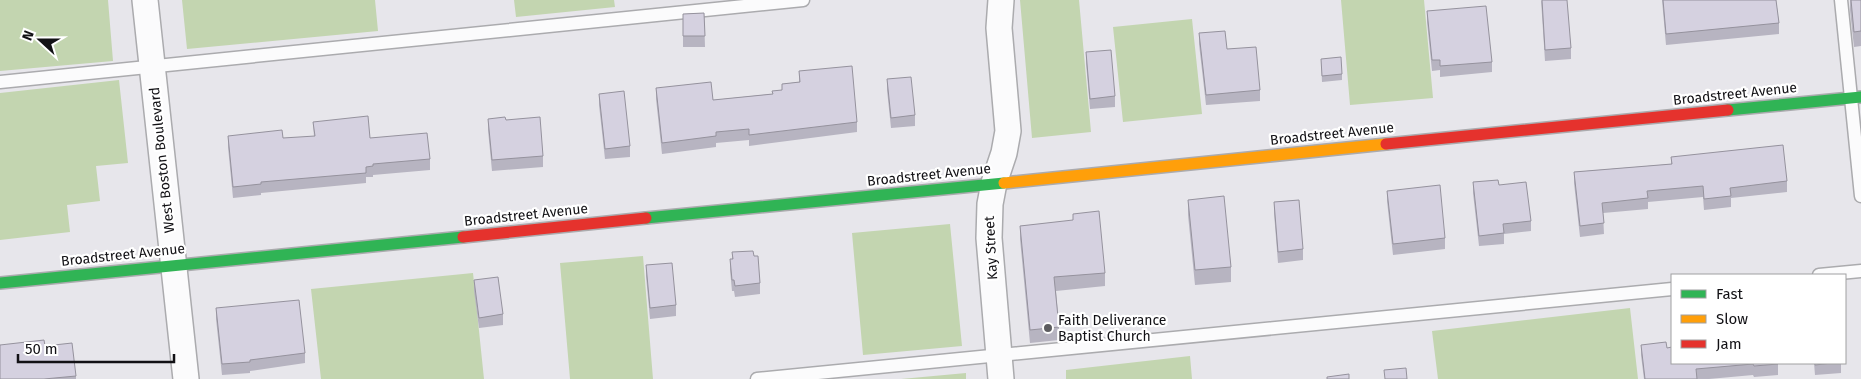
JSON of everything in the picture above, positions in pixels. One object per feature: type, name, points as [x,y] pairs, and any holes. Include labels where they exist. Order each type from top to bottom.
[{"type":"street","name":"West Boston Boulevard","points":[[145,0],[186,379]]},
{"type":"street","name":"Kay Street","points":[[1000,0],[999,28],[1008,131],[990,204],[989,238],[1000,367]]},
{"type":"street","name":"Broadstreet Avenue","points":[[0,283],[1856,97]]},
{"type":"lane","points":[[0,82],[803,0]]},
{"type":"lane","points":[[1842,0],[1856,97],[1861,196]]},
{"type":"lane","points":[[1830,274],[1861,271]]},
{"type":"lane","points":[[757,379],[1000,367],[1671,290]]},
{"type":"green space","points":[[0,0],[108,0],[113,61],[0,71]]},
{"type":"green space","points":[[182,0],[375,0],[378,31],[187,49]]},
{"type":"green space","points":[[514,0],[614,0],[615,7],[516,17]]},
{"type":"green space","points":[[1020,0],[1079,0],[1091,132],[1032,138]]},
{"type":"green space","points":[[1341,0],[1424,0],[1433,98],[1350,105]]},
{"type":"green space","points":[[1192,19],[1202,114],[1123,122],[1113,27]]},
{"type":"green space","points":[[119,80],[128,163],[96,166],[100,201],[67,205],[70,232],[0,240],[0,93]]},
{"type":"green space","points":[[950,224],[962,346],[863,355],[852,233]]},
{"type":"green space","points":[[643,256],[653,379],[570,379],[560,263]]},
{"type":"green space","points":[[473,273],[484,379],[321,379],[311,289]]},
{"type":"green space","points":[[1630,308],[1638,379],[1438,379],[1432,331]]},
{"type":"green space","points":[[1190,356],[1192,379],[1066,379],[1066,370]]},
{"type":"green space","points":[[966,373],[966,379],[901,379]]},
{"type":"building","points":[[1542,0],[1567,0],[1571,48],[1545,50]]},
{"type":"building","points":[[1663,0],[1776,0],[1779,23],[1666,34]]},
{"type":"building","points":[[1851,0],[1861,0],[1861,31],[1854,32]]},
{"type":"building","points":[[1486,6],[1492,62],[1440,66],[1440,60],[1432,60],[1427,11]]},
{"type":"building","points":[[704,13],[705,36],[683,36],[683,14]]},
{"type":"building","points":[[1225,31],[1227,49],[1256,47],[1260,90],[1206,95],[1199,33]]},
{"type":"building","points":[[1111,50],[1115,96],[1090,99],[1086,52]]},
{"type":"building","points":[[1341,57],[1342,74],[1322,76],[1321,59]]},
{"type":"building","points":[[852,66],[857,122],[749,135],[749,129],[716,132],[716,136],[662,143],[656,88],[711,82],[713,100],[773,94],[772,91],[782,90],[782,84],[800,82],[799,71]]},
{"type":"building","points":[[911,77],[915,115],[891,118],[887,79]]},
{"type":"building","points":[[624,91],[630,146],[605,149],[599,94]]},
{"type":"building","points":[[368,116],[370,138],[427,133],[430,159],[373,164],[373,166],[366,167],[366,173],[261,182],[261,184],[233,187],[228,136],[282,130],[283,138],[315,136],[313,122]]},
{"type":"building","points":[[505,117],[506,120],[540,117],[543,156],[492,160],[488,119]]},
{"type":"building","points":[[1783,145],[1787,181],[1730,188],[1731,196],[1704,199],[1703,186],[1647,191],[1648,198],[1602,203],[1604,223],[1580,226],[1574,172],[1672,164],[1671,157]]},
{"type":"building","points":[[1498,180],[1499,185],[1526,182],[1531,221],[1503,224],[1504,233],[1479,236],[1473,182]]},
{"type":"building","points":[[1440,185],[1445,238],[1393,244],[1387,191]]},
{"type":"building","points":[[1224,196],[1231,267],[1195,270],[1188,200]]},
{"type":"building","points":[[1299,200],[1303,249],[1278,252],[1274,202]]},
{"type":"building","points":[[1099,211],[1105,273],[1054,277],[1059,327],[1030,330],[1020,226],[1073,220],[1073,214]]},
{"type":"building","points":[[753,251],[754,256],[758,256],[760,283],[735,286],[734,280],[732,280],[730,259],[733,259],[732,252]]},
{"type":"building","points":[[672,263],[676,305],[650,308],[646,265]]},
{"type":"building","points":[[498,277],[503,314],[479,318],[474,280]]},
{"type":"building","points":[[299,300],[305,353],[250,360],[250,362],[222,364],[216,308]]},
{"type":"building","points":[[44,340],[45,346],[72,343],[76,376],[44,379],[0,379],[0,345]]},
{"type":"building","points":[[1666,342],[1667,348],[1671,347],[1671,364],[1753,364],[1696,369],[1697,379],[1645,379],[1641,345]]},
{"type":"building","points":[[1753,364],[1778,364],[1754,366]]},
{"type":"building","points":[[1406,368],[1407,379],[1385,379],[1384,370]]},
{"type":"building","points":[[1349,374],[1349,379],[1327,379],[1327,377]]},
{"type":"traffic: fast","points":[[1728,110],[1861,97]]},
{"type":"traffic: fast","points":[[646,218],[1004,183]]},
{"type":"traffic: fast","points":[[0,283],[463,237]]},
{"type":"traffic: slow","points":[[1004,183],[1386,144]]},
{"type":"traffic: jam","points":[[1386,144],[1728,110]]},
{"type":"traffic: jam","points":[[463,237],[646,218]]},
{"type":"place","name":"Faith Deliverance Baptist Church","points":[[1048,328]]}]
